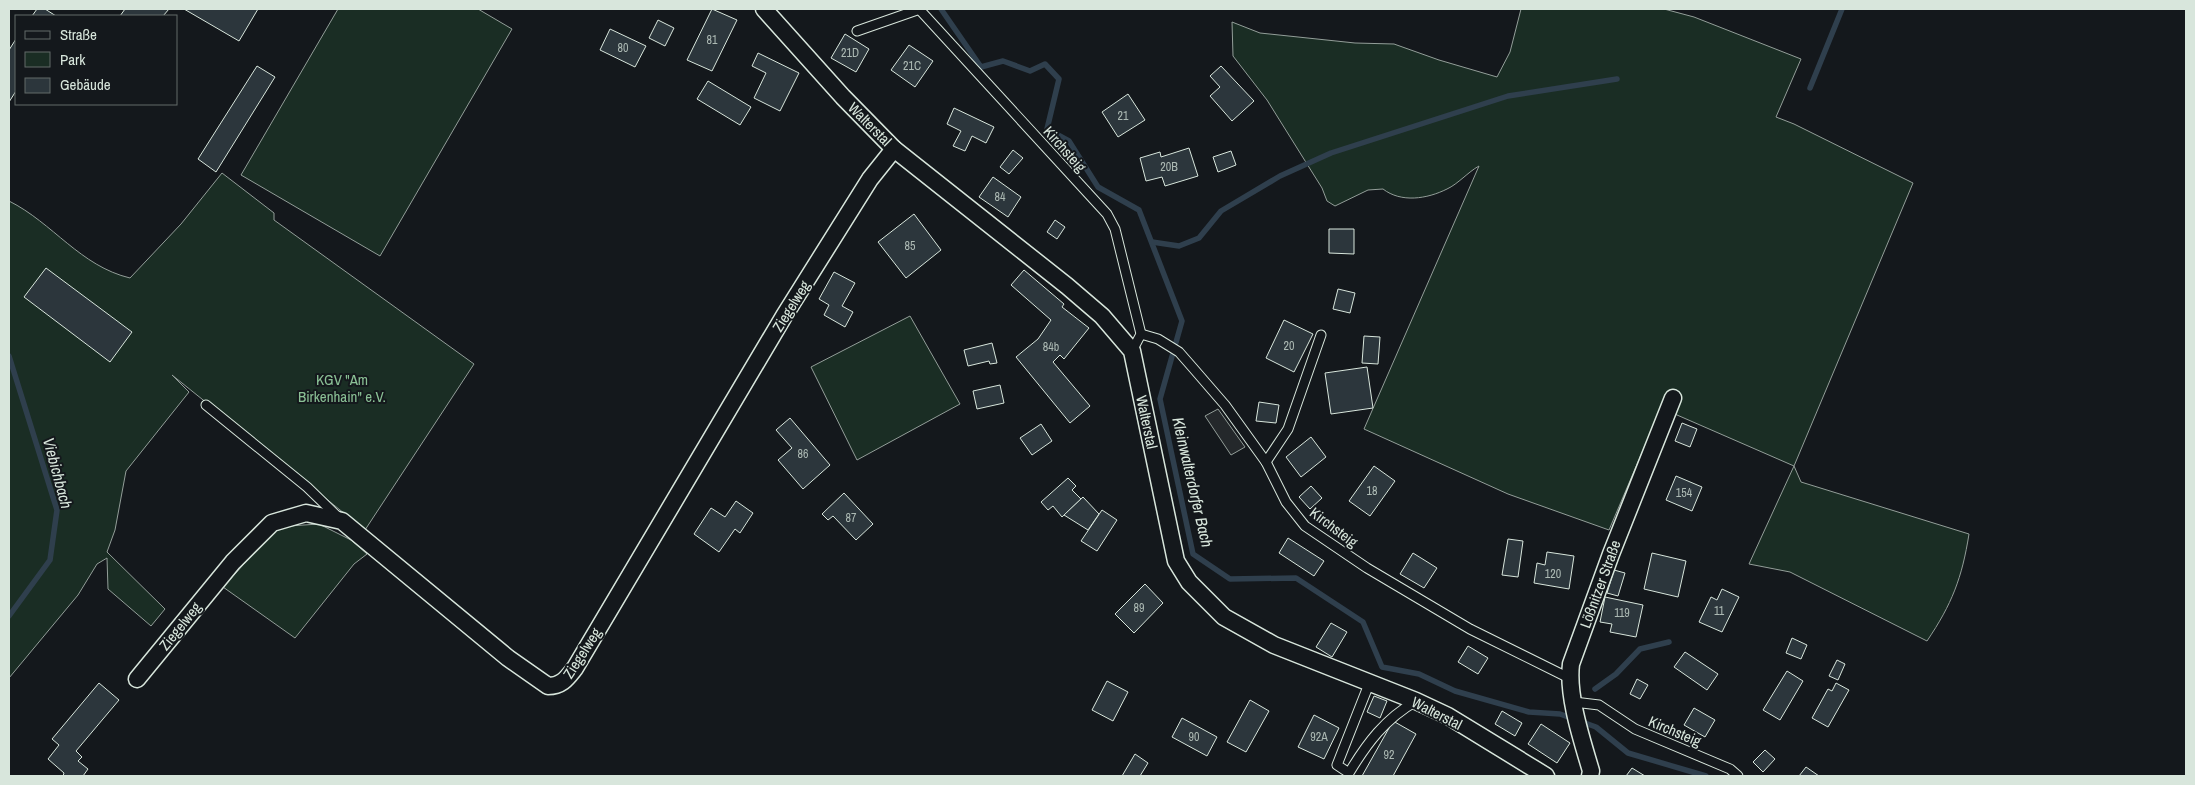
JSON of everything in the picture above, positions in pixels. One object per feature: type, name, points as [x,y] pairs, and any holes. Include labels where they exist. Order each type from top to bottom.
[{"type":"street","name":"Walterstal","points":[[764,9],[843,98],[894,148],[1067,286],[1102,316],[1132,351],[1176,561],[1189,582],[1224,617],[1274,645],[1368,684],[1416,701],[1448,716],[1546,776]]},
{"type":"street","name":"Ziegelweg","points":[[137,679],[233,562],[272,524],[306,513],[342,521],[508,658],[548,686],[556,686],[564,682],[575,668],[784,316],[870,179],[894,148]]},
{"type":"street","name":"Lößnitzer Straße","points":[[1590,776],[1591,771],[1581,738],[1569,678],[1571,664],[1611,554],[1673,398]]},
{"type":"lane","points":[[857,31],[919,9]]},
{"type":"lane","name":"Kirchsteig","points":[[919,9],[1107,214],[1115,228],[1141,334],[1158,339],[1179,352],[1224,405],[1266,462],[1286,502],[1305,526],[1367,568],[1470,629],[1569,678]]},
{"type":"lane","points":[[1132,351],[1141,334]]},
{"type":"lane","points":[[1266,462],[1288,428],[1321,335]]},
{"type":"lane","points":[[206,405],[307,487],[342,521]]},
{"type":"lane","points":[[1368,684],[1336,765],[1349,773],[1384,724],[1396,712],[1416,701]]},
{"type":"lane","name":"Kirchsteig","points":[[1575,708],[1599,705],[1635,729],[1730,769],[1738,776]]},
{"type":"green space","points":[[338,9],[478,9],[512,29],[380,256],[241,175]]},
{"type":"green space","points":[[1521,9],[1664,9],[1694,17],[1801,59],[1776,117],[1794,124],[1913,183],[1794,466],[1661,408],[1609,530],[1508,494],[1364,429],[1479,166],[1451,187],[1431,195],[1406,198],[1383,189],[1368,190],[1335,206],[1327,201],[1322,188],[1267,100],[1233,56],[1232,22],[1260,33],[1355,43],[1394,44],[1439,60],[1497,77],[1510,52]]},
{"type":"green space","name":"KGV \"Am Birkenhain\" e.V.","points":[[222,173],[274,213],[274,220],[474,364],[365,530],[172,375],[189,392],[126,471],[115,530],[107,552],[165,609],[151,626],[108,589],[107,558],[97,564],[78,595],[9,678],[9,201],[25,210],[96,264],[130,278],[181,224]]},
{"type":"green space","points":[[910,316],[960,404],[857,460],[811,367]]},
{"type":"green space","points":[[1794,466],[1801,482],[1969,534],[1955,590],[1943,615],[1927,641],[1790,572],[1749,564]]},
{"type":"green space","points":[[319,524],[351,540],[367,554],[354,564],[295,638],[223,587],[273,532],[289,526]]},
{"type":"shaded area","points":[[1218,409],[1245,447],[1231,455],[1205,416]]},
{"type":"building","points":[[37,9],[45,9],[54,15],[33,15]]},
{"type":"building","points":[[125,9],[169,9],[164,15],[121,15]]},
{"type":"building","points":[[184,9],[258,9],[239,41]]},
{"type":"building","points":[[712,9],[737,20],[712,71],[687,60]]},
{"type":"building","points":[[658,20],[674,28],[665,46],[649,38]]},
{"type":"building","points":[[610,29],[646,46],[635,67],[600,50]]},
{"type":"building","points":[[845,34],[869,49],[856,72],[831,58]]},
{"type":"building","points":[[15,41],[15,93],[9,102],[9,50]]},
{"type":"building","points":[[909,45],[933,61],[915,87],[891,70]]},
{"type":"building","points":[[758,53],[799,73],[780,111],[754,98],[766,73],[752,66]]},
{"type":"building","points":[[257,66],[275,77],[216,172],[198,159]]},
{"type":"building","points":[[1221,66],[1254,101],[1232,121],[1210,96],[1220,87],[1210,76]]},
{"type":"building","points":[[708,81],[751,107],[740,125],[697,99]]},
{"type":"building","points":[[1128,94],[1145,120],[1118,137],[1102,112]]},
{"type":"building","points":[[954,108],[994,127],[986,143],[972,136],[965,151],[953,146],[961,131],[947,124]]},
{"type":"building","points":[[1189,148],[1198,176],[1165,186],[1162,177],[1146,181],[1140,158],[1160,152],[1161,157]]},
{"type":"building","points":[[1013,150],[1023,158],[1009,174],[1000,167]]},
{"type":"building","points":[[1231,151],[1236,165],[1218,172],[1213,157]]},
{"type":"building","points":[[993,177],[1021,197],[1008,217],[979,197]]},
{"type":"building","points":[[914,214],[941,250],[906,278],[878,242]]},
{"type":"building","points":[[1055,220],[1065,227],[1057,239],[1047,232]]},
{"type":"building","points":[[1329,229],[1354,229],[1354,254],[1329,253]]},
{"type":"building","points":[[46,268],[132,332],[110,362],[24,297]]},
{"type":"building","points":[[1024,270],[1064,304],[1062,307],[1089,328],[1064,359],[1060,355],[1053,362],[1090,406],[1070,423],[1016,357],[1038,339],[1051,320],[1011,285]]},
{"type":"building","points":[[834,272],[855,283],[842,306],[853,312],[845,327],[824,315],[829,305],[819,299]]},
{"type":"building","points":[[1338,289],[1355,293],[1350,313],[1333,309]]},
{"type":"building","points":[[1284,320],[1313,334],[1294,372],[1266,358]]},
{"type":"building","points":[[1364,336],[1380,337],[1378,364],[1362,363]]},
{"type":"building","points":[[992,343],[997,363],[990,364],[989,361],[968,366],[964,350]]},
{"type":"building","points":[[1367,367],[1373,408],[1331,414],[1325,373]]},
{"type":"building","points":[[1000,385],[1004,403],[977,409],[973,391]]},
{"type":"building","points":[[1259,402],[1279,405],[1276,423],[1256,421]]},
{"type":"building","points":[[790,418],[830,465],[803,489],[778,460],[792,448],[776,430]]},
{"type":"building","points":[[1682,423],[1697,429],[1690,447],[1675,441]]},
{"type":"building","points":[[1041,424],[1052,441],[1032,455],[1020,438]]},
{"type":"building","points":[[1311,437],[1326,457],[1301,477],[1286,457]]},
{"type":"building","points":[[1374,466],[1395,481],[1370,516],[1349,501]]},
{"type":"building","points":[[1676,476],[1702,487],[1692,511],[1666,500]]},
{"type":"building","points":[[1068,478],[1076,486],[1072,490],[1081,499],[1062,517],[1053,506],[1048,510],[1041,502]]},
{"type":"building","points":[[1311,486],[1322,498],[1310,509],[1299,497]]},
{"type":"building","points":[[844,493],[873,524],[856,540],[833,516],[828,520],[822,514]]},
{"type":"building","points":[[1083,497],[1099,514],[1088,530],[1064,515]]},
{"type":"building","points":[[736,501],[753,513],[740,533],[735,529],[719,552],[694,534],[711,508],[725,517]]},
{"type":"building","points":[[1102,510],[1117,520],[1097,551],[1081,541]]},
{"type":"building","points":[[1288,538],[1324,561],[1314,576],[1279,553]]},
{"type":"building","points":[[1508,539],[1523,541],[1518,577],[1502,575]]},
{"type":"building","points":[[1547,552],[1574,556],[1569,589],[1534,583],[1537,563],[1545,565]]},
{"type":"building","points":[[1413,553],[1437,568],[1424,588],[1400,574]]},
{"type":"building","points":[[1652,553],[1686,561],[1678,597],[1644,589]]},
{"type":"building","points":[[1614,570],[1625,573],[1618,596],[1607,593]]},
{"type":"building","points":[[1145,584],[1163,603],[1134,633],[1115,614]]},
{"type":"building","points":[[1722,589],[1739,597],[1722,632],[1699,622],[1711,597],[1717,600]]},
{"type":"building","points":[[1605,597],[1643,605],[1636,637],[1610,632],[1612,624],[1600,622]]},
{"type":"building","points":[[1331,623],[1347,632],[1332,657],[1316,647]]},
{"type":"building","points":[[1792,638],[1807,645],[1801,659],[1786,653]]},
{"type":"building","points":[[1468,646],[1488,658],[1478,674],[1458,662]]},
{"type":"building","points":[[1685,652],[1718,674],[1707,690],[1674,667]]},
{"type":"building","points":[[1837,660],[1845,664],[1838,680],[1829,676]]},
{"type":"building","points":[[1787,671],[1803,681],[1780,720],[1763,710]]},
{"type":"building","points":[[1637,679],[1648,685],[1640,699],[1630,694]]},
{"type":"building","points":[[1107,681],[1128,692],[1113,721],[1092,710]]},
{"type":"building","points":[[99,683],[119,700],[76,751],[82,757],[78,761],[88,769],[83,776],[63,776],[64,773],[48,759],[59,745],[52,739]]},
{"type":"building","points":[[1836,683],[1849,690],[1828,727],[1812,718],[1828,689],[1832,691]]},
{"type":"building","points":[[1374,696],[1387,701],[1380,718],[1367,712]]},
{"type":"building","points":[[1250,700],[1269,711],[1246,752],[1227,742]]},
{"type":"building","points":[[1694,708],[1715,720],[1705,737],[1684,725]]},
{"type":"building","points":[[1502,711],[1522,723],[1515,736],[1495,724]]},
{"type":"building","points":[[1314,715],[1339,728],[1324,759],[1298,747]]},
{"type":"building","points":[[1182,718],[1217,737],[1207,756],[1172,737]]},
{"type":"building","points":[[1393,721],[1416,734],[1393,776],[1362,776]]},
{"type":"building","points":[[1541,724],[1570,743],[1557,763],[1528,744]]},
{"type":"building","points":[[1765,750],[1775,759],[1763,772],[1753,762]]},
{"type":"building","points":[[1135,754],[1148,763],[1140,776],[1122,776]]},
{"type":"building","points":[[1806,767],[1819,776],[1799,776]]},
{"type":"building","points":[[1632,768],[1645,776],[1626,776]]},
{"type":"waterway","name":"Kleinwalterdorfer Bach","points":[[941,9],[981,67],[1003,61],[1030,71],[1045,64],[1059,79],[1047,129],[1069,141],[1098,187],[1139,210],[1182,321],[1160,399],[1193,554],[1230,579],[1296,578],[1363,622],[1382,667],[1419,674],[1455,691],[1529,712],[1560,714],[1596,727],[1628,753],[1706,776]]},
{"type":"waterway","points":[[1810,88],[1842,9]]},
{"type":"waterway","points":[[1152,242],[1179,246],[1199,238],[1221,211],[1280,176],[1331,153],[1508,96],[1617,79]]},
{"type":"waterway","name":"Viebichbach","points":[[9,356],[57,510],[50,560],[9,616]]},
{"type":"waterway","points":[[1595,689],[1616,674],[1640,649],[1669,642]]}]
